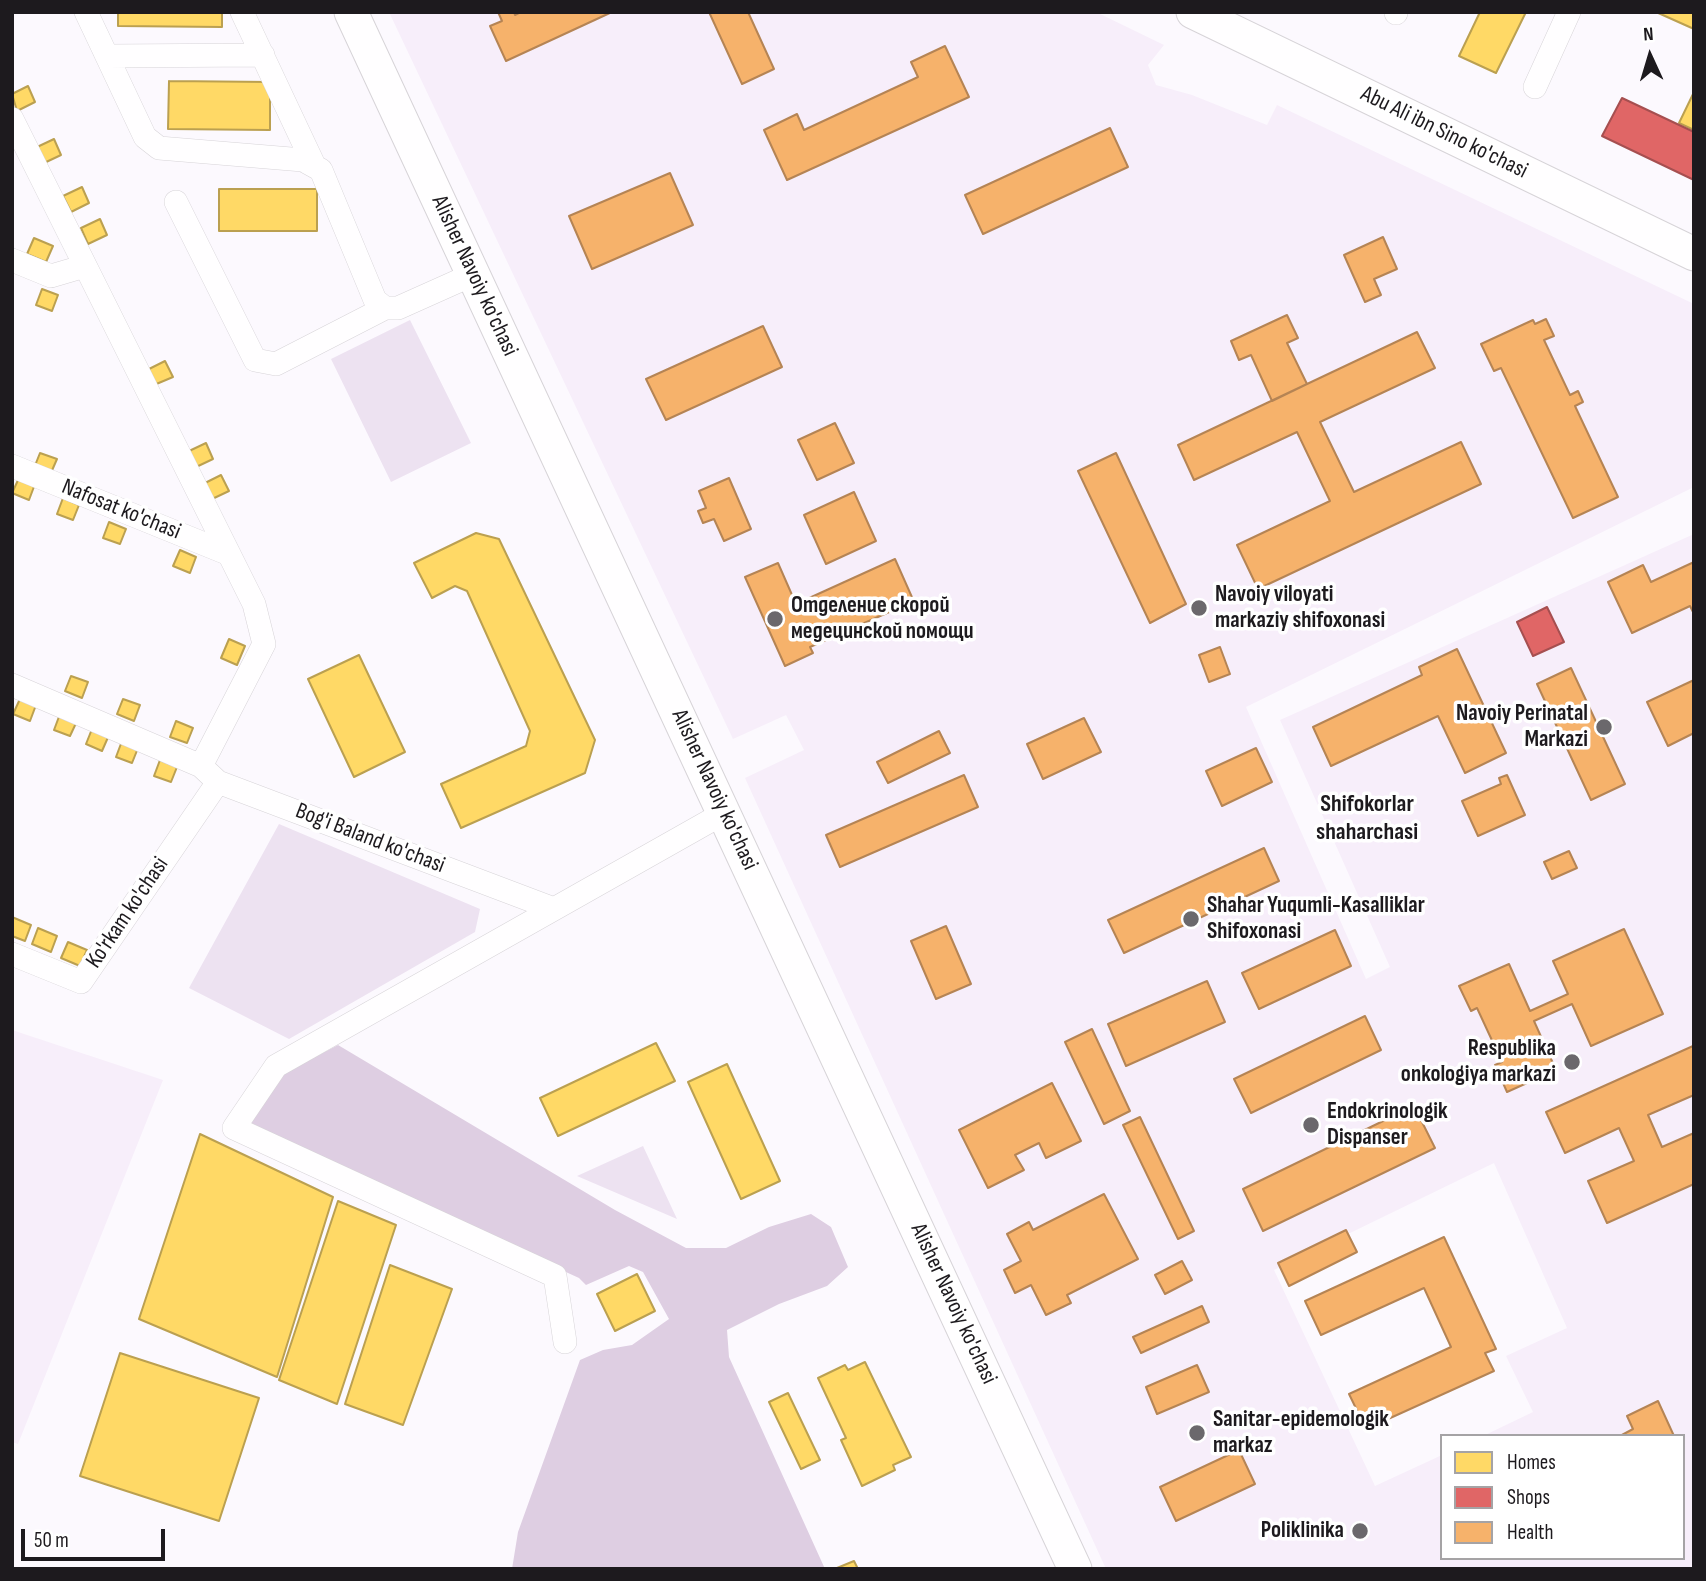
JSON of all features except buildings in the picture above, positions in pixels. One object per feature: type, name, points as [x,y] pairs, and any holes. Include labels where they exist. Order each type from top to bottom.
[{"type":"main road","name":"Alisher Navoiy ko'chasi","points":[[327,12],[465,279]]},
{"type":"main road","name":"Alisher Navoiy ko'chasi","points":[[351,12],[465,279],[715,817],[1075,1569]]},
{"type":"main road","name":"Abu Ali ibn Sino ko'chasi","points":[[1193,12],[1239,19],[1694,237]]},
{"type":"main road","name":"Abu Ali ibn Sino ko'chasi","points":[[1239,19],[1694,254]]},
{"type":"main road","name":"Alisher Navoiy ko'chasi","points":[[715,817],[1050,1569]]},
{"type":"street","points":[[86,12],[145,136],[159,148],[313,163]]},
{"type":"street","points":[[242,12],[313,163],[321,170],[375,300],[385,308]]},
{"type":"street","points":[[1535,87],[1569,12]]},
{"type":"street","points":[[107,56],[263,55]]},
{"type":"street","points":[[12,119],[254,604],[264,644],[209,774]]},
{"type":"street","points":[[176,202],[255,360],[276,364],[385,308],[398,308],[465,279]]},
{"type":"street","points":[[12,260],[51,276],[85,265]]},
{"type":"street","name":"Nafosat ko'chasi","points":[[12,466],[229,554]]},
{"type":"street","name":"Bog'i Baland ko'chasi","points":[[12,685],[209,774],[554,909]]},
{"type":"street","name":"Ko'rkam ko'chasi","points":[[12,954],[81,982],[209,774]]},
{"type":"street","points":[[565,1342],[555,1276],[234,1128],[276,1066],[715,817]]},
{"type":"shaded area","points":[[389,12],[1096,12],[1164,45],[1148,65],[1156,85],[1192,95],[1267,125],[1277,105],[1694,304],[1694,487],[1246,707],[1366,979],[1390,967],[1280,720],[1694,534],[1694,1569],[1106,1569],[745,778],[804,750],[786,715],[733,739]],"holes":[[[1494,1163],[1567,1328],[1506,1356],[1533,1412],[1487,1434],[1685,1434],[1685,1560],[1440,1560],[1440,1456],[1375,1486],[1274,1270]]]},
{"type":"shaded area","points":[[410,320],[471,443],[391,482],[331,359]]},
{"type":"shaded area","points":[[279,824],[480,909],[475,932],[289,1039],[189,988]]},
{"type":"shaded area","points":[[12,1030],[163,1080],[18,1444],[12,1442]]},
{"type":"shaded area","points":[[338,1045],[615,1210],[686,1248],[726,1248],[769,1227],[811,1214],[831,1227],[848,1267],[827,1286],[779,1304],[727,1330],[729,1357],[825,1569],[512,1569],[518,1532],[580,1360],[603,1350],[632,1345],[669,1319],[643,1272],[629,1266],[586,1285],[579,1278],[258,1131],[249,1122],[284,1073]]},
{"type":"shaded area","points":[[643,1146],[677,1219],[577,1176]]},
{"type":"place","name":"Navoiy viloyati markaziy shifoxonasi","points":[[1199,608]]},
{"type":"place","name":"Отделение скорой медецинской помощи","points":[[775,619]]},
{"type":"place","name":"Navoiy Perinatal Markazi","points":[[1604,727]]},
{"type":"place","name":"Shahar Yuqumli-Kasalliklar Shifoxonasi","points":[[1191,919]]},
{"type":"place","name":"Respublika onkologiya markazi","points":[[1572,1062]]},
{"type":"place","name":"Endokrinologik Dispanser","points":[[1311,1125]]},
{"type":"place","name":"Sanitar-epidemologik markaz","points":[[1197,1433]]},
{"type":"place","name":"Poliklinika","points":[[1360,1531]]},
{"type":"district","name":"Shifokorlar shaharchasi","points":[[1367,819]]}]
